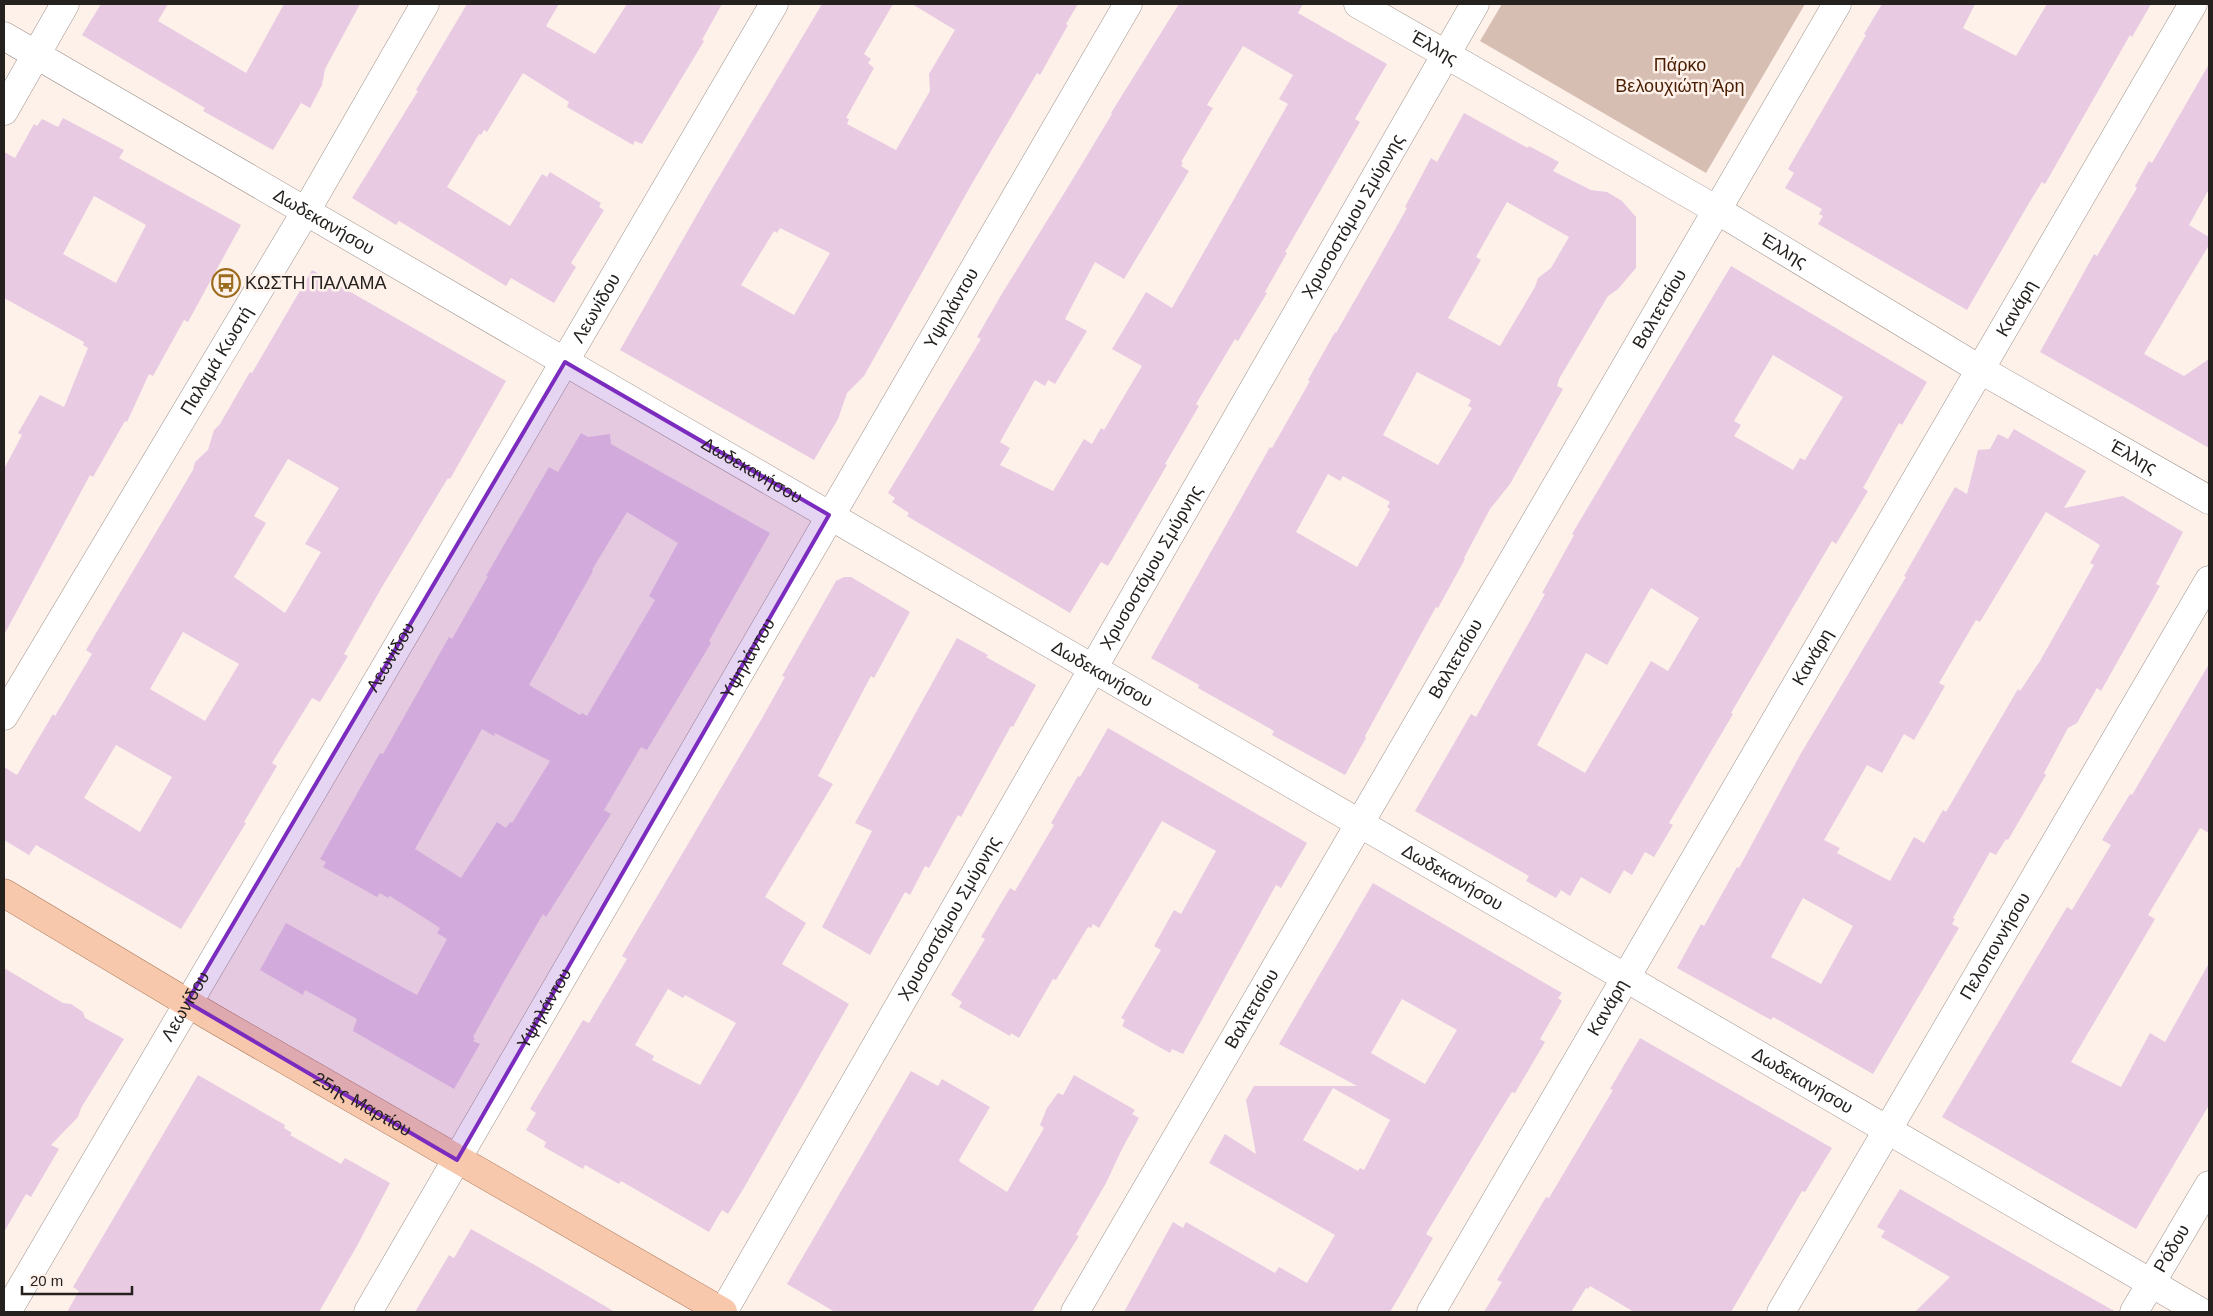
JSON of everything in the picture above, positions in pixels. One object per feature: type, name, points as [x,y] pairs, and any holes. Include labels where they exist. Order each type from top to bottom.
[{"type":"main road","name":"25ης Μαρτίου","points":[[4,894],[457,1160],[723,1312]]},
{"type":"street","points":[[4,111],[65,4]]},
{"type":"street","name":"Παλαμά Κωστή","points":[[4,716],[306,211],[425,4]]},
{"type":"street","name":"Λεωνίδου","points":[[7,1312],[187,1002],[774,4]]},
{"type":"street","name":"Υψηλάντου","points":[[368,1312],[829,515],[1128,4]]},
{"type":"street","name":"Έλλης","points":[[1358,4],[1717,210],[1982,370],[2209,500]]},
{"type":"street","name":"Χρυσοστόμου Σμύρνης","points":[[723,1312],[1475,4]]},
{"type":"street","name":"Βαλτετσίου","points":[[1075,1312],[1358,823],[1837,4]]},
{"type":"street","name":"Κανάρη","points":[[1431,1312],[1624,977],[1982,370],[2193,4]]},
{"type":"street","name":"Δωδεκανήσου","points":[[4,36],[2201,1312]]},
{"type":"street","name":"Πελοποννήσου","points":[[1781,1312],[2209,580]]},
{"type":"street","name":"Ρόδου","points":[[2134,1312],[2209,1185]]},
{"type":"highlighted area","points":[[565,362],[829,515],[457,1160],[187,1002]]},
{"type":"green space","name":"Πάρκο Βελουχιώτη Άρη","points":[[1502,4],[1805,4],[1706,173],[1480,41]]},
{"type":"building","points":[[101,4],[168,4],[158,21],[246,73],[284,4],[360,4],[325,69],[322,85],[310,108],[301,103],[273,150],[203,111],[205,108],[82,35]]},
{"type":"building","points":[[467,4],[559,4],[546,26],[595,54],[627,4],[722,4],[702,40],[704,41],[642,144],[635,141],[633,145],[567,107],[569,102],[523,73],[487,132],[484,130],[481,135],[479,134],[447,187],[510,226],[542,174],[547,177],[550,172],[601,203],[599,207],[604,210],[571,263],[576,267],[554,303],[511,278],[506,286],[399,221],[396,225],[352,198],[418,91],[416,90]]},
{"type":"building","points":[[822,4],[893,4],[864,54],[871,59],[868,63],[874,68],[846,118],[849,119],[847,124],[896,150],[930,91],[929,74],[955,30],[912,4],[1078,4],[1040,75],[1037,73],[970,187],[864,376],[847,393],[838,419],[814,460],[620,350],[707,197]],"holes":[[[780,228],[830,253],[794,315],[741,285],[774,231],[777,233]]]},
{"type":"building","points":[[1179,4],[1303,4],[1298,13],[1387,64],[1355,119],[1360,122],[1285,252],[1287,253],[1265,292],[1267,293],[1238,341],[1235,339],[1196,404],[1199,406],[1165,464],[1167,465],[1108,566],[1101,562],[1070,613],[907,516],[909,513],[892,502],[895,498],[888,493],[981,339],[977,337],[1003,292]],"holes":[[[1243,46],[1293,75],[1279,99],[1288,104],[1172,308],[1146,292],[1112,349],[1142,366],[1104,430],[1101,428],[1092,444],[1084,439],[1053,491],[1000,465],[1010,448],[1000,442],[1035,380],[1045,386],[1048,380],[1055,384],[1087,331],[1065,319],[1095,262],[1124,279],[1189,171],[1181,166],[1183,163],[1181,162],[1213,108],[1207,105]]]},
{"type":"building","points":[[1882,4],[1975,4],[1963,28],[2016,56],[2047,4],[2151,4],[2132,37],[2130,35],[2045,184],[2042,182],[1967,310],[1818,224],[1823,216],[1819,214],[1822,209],[1785,188],[1794,173],[1788,169]]},
{"type":"building","points":[[2209,64],[2209,189],[2189,225],[2209,237],[2209,245],[2144,354],[2184,376],[2209,359],[2209,448],[2040,352],[2094,254],[2097,256],[2137,188],[2135,186],[2149,161],[2152,163]]},
{"type":"building","points":[[1464,113],[1528,148],[1529,146],[1559,162],[1553,171],[1591,190],[1607,192],[1622,201],[1636,217],[1636,268],[1618,289],[1608,296],[1559,379],[1557,386],[1563,389],[1510,484],[1490,509],[1465,559],[1438,608],[1436,607],[1345,775],[1272,735],[1274,731],[1198,688],[1199,685],[1151,658],[1407,208],[1405,207],[1431,158],[1437,162]],"holes":[[[1507,202],[1569,237],[1551,268],[1538,278],[1535,287],[1500,346],[1448,318],[1481,260],[1476,257]],[[1417,372],[1471,400],[1468,406],[1472,408],[1438,465],[1383,435]],[[1328,474],[1340,481],[1343,476],[1390,502],[1387,507],[1390,509],[1357,567],[1296,532]]]},
{"type":"building","points":[[63,118],[124,150],[119,158],[241,225],[188,322],[184,320],[153,376],[149,374],[127,422],[125,421],[93,477],[90,475],[4,635],[4,469],[22,435],[18,433],[40,395],[64,407],[88,348],[83,345],[84,342],[4,298],[4,152],[15,158],[34,124],[37,126],[42,119],[58,127]],"holes":[[[94,196],[146,225],[116,283],[63,254]]]},
{"type":"building","points":[[1731,266],[1927,382],[1902,425],[1899,423],[1863,488],[1868,491],[1836,544],[1832,541],[1731,713],[1733,714],[1669,823],[1673,825],[1654,857],[1645,852],[1632,875],[1624,870],[1610,894],[1581,877],[1570,896],[1561,890],[1556,898],[1526,881],[1529,876],[1415,811],[1471,714],[1476,717],[1545,594],[1542,593],[1574,535],[1572,534]],"holes":[[[1773,355],[1843,397],[1805,460],[1800,458],[1793,470],[1734,436],[1741,425],[1734,421]],[[1651,588],[1699,618],[1668,671],[1651,661],[1585,773],[1537,745],[1586,653],[1607,665]]]},
{"type":"building","points":[[312,270],[506,381],[450,479],[448,478],[382,587],[344,654],[348,656],[320,702],[312,698],[272,763],[277,766],[244,822],[246,823],[181,929],[36,845],[29,855],[4,840],[4,767],[17,775],[53,714],[55,716],[92,654],[86,650],[193,470],[195,462],[208,450],[214,430],[220,424],[250,372],[252,373]],"holes":[[[288,459],[339,488],[305,544],[321,552],[285,613],[234,577],[266,523],[254,516]],[[183,632],[239,664],[205,721],[150,689]],[[116,745],[172,777],[140,832],[84,798]]]},
{"type":"building","points":[[2014,429],[2086,471],[2064,508],[2123,496],[2183,532],[2156,584],[2160,586],[2101,691],[2097,688],[2077,723],[2068,728],[2044,773],[2046,775],[2008,840],[2006,839],[1996,855],[1990,852],[1953,918],[1955,919],[1952,924],[1959,928],[1873,1074],[1773,1017],[1771,1020],[1677,968],[1701,924],[1704,926],[1737,867],[1739,868],[1800,755],[1906,577],[1904,576],[1955,487],[1967,494],[1978,450],[1990,449],[1998,434],[2008,439]],"holes":[[[2046,512],[2100,545],[2090,563],[2094,565],[2040,661],[2020,691],[2018,689],[1946,812],[1943,810],[1924,843],[1914,837],[1890,881],[1837,853],[1840,848],[1824,840],[1867,765],[1882,773],[1904,734],[1914,740],[1945,686],[1939,683],[1976,620],[1980,622]],[[1803,898],[1853,926],[1821,984],[1771,957]]]},
{"type":"building","points":[[581,433],[588,437],[610,434],[611,444],[770,533],[709,641],[711,643],[647,750],[641,747],[604,810],[611,814],[546,917],[543,914],[507,976],[473,1037],[475,1038],[473,1041],[480,1044],[454,1089],[353,1031],[357,1019],[305,990],[303,995],[260,970],[286,923],[417,995],[447,939],[437,933],[440,928],[390,896],[388,898],[380,893],[377,897],[323,867],[326,862],[320,859],[380,753],[383,754],[449,637],[452,639],[549,467],[558,472]],"holes":[[[627,512],[678,543],[649,596],[655,600],[587,716],[582,713],[580,715],[529,685],[592,570]],[[482,729],[494,736],[495,733],[550,761],[512,823],[510,822],[506,828],[497,822],[461,878],[415,849]]]},
{"type":"building","points":[[844,577],[851,577],[910,612],[874,678],[871,676],[818,776],[833,784],[765,897],[806,923],[782,964],[849,1004],[728,1214],[722,1210],[709,1232],[621,1181],[619,1184],[585,1165],[583,1169],[544,1147],[546,1142],[526,1130],[536,1113],[530,1109],[583,1020],[589,1023],[627,959],[622,956],[761,720],[785,677],[782,676],[836,581]],"holes":[[[668,989],[683,998],[685,995],[736,1023],[700,1085],[652,1060],[654,1056],[635,1045]]]},
{"type":"building","points":[[957,638],[988,655],[986,657],[1036,685],[961,817],[958,815],[929,868],[925,866],[910,895],[905,892],[870,955],[822,927],[872,831],[855,823]]},
{"type":"building","points":[[2209,664],[2209,833],[2200,828],[2148,915],[2155,919],[2071,1062],[2121,1087],[2150,1033],[2165,1042],[2209,963],[2209,1105],[2136,1229],[1942,1117],[2067,907],[2072,910],[2111,845],[2102,840],[2130,794],[2132,795]]},
{"type":"building","points":[[1108,728],[1307,843],[1281,888],[1276,885],[1183,1054],[1172,1049],[1170,1053],[1122,1026],[1125,1020],[1121,1018],[1161,950],[1154,946],[1174,910],[1181,914],[1216,851],[1162,821],[1099,928],[1093,924],[1091,928],[1088,927],[1056,980],[1053,979],[1019,1038],[1011,1033],[1010,1036],[959,1007],[962,1002],[951,995],[985,939],[981,937],[1010,888],[1015,891],[1054,825],[1051,823]]},
{"type":"building","points":[[1373,883],[1562,993],[1558,998],[1562,1001],[1540,1039],[1545,1042],[1515,1093],[1512,1092],[1494,1121],[1426,1234],[1433,1238],[1390,1312],[1124,1312],[1173,1222],[1183,1228],[1186,1222],[1275,1273],[1279,1267],[1307,1283],[1335,1235],[1209,1163],[1225,1134],[1256,1154],[1246,1100],[1254,1086],[1357,1086],[1279,1044]],"holes":[[[1402,999],[1457,1030],[1425,1084],[1371,1053]],[[1333,1088],[1390,1120],[1364,1170],[1360,1168],[1358,1171],[1303,1140]]]},
{"type":"building","points":[[4,968],[63,1003],[71,1004],[83,1012],[85,1018],[124,1039],[81,1108],[78,1117],[51,1145],[59,1149],[31,1197],[26,1194],[4,1232]]},
{"type":"building","points":[[1640,1038],[1832,1148],[1805,1192],[1802,1191],[1731,1312],[1634,1312],[1590,1286],[1588,1289],[1586,1288],[1571,1312],[1484,1312],[1502,1282],[1497,1280],[1546,1197],[1549,1198],[1613,1090],[1610,1089]]},
{"type":"building","points":[[911,1071],[938,1086],[942,1079],[990,1107],[959,1160],[1007,1192],[1044,1128],[1040,1125],[1047,1108],[1058,1093],[1063,1095],[1074,1075],[1135,1110],[1132,1114],[1139,1118],[1106,1183],[1076,1235],[1079,1236],[1032,1312],[835,1312],[787,1284]]},
{"type":"building","points":[[198,1075],[285,1125],[284,1128],[292,1133],[290,1135],[341,1164],[345,1158],[390,1183],[358,1244],[319,1312],[67,1312],[79,1291],[73,1287]]},
{"type":"building","points":[[1900,1189],[2116,1312],[1915,1312],[1950,1277],[1881,1237],[1885,1231],[1877,1227]]},
{"type":"building","points":[[471,1229],[615,1312],[415,1312],[449,1255],[454,1258]]},
{"type":"place","name":"ΚΩΣΤΗ ΠΑΛΑΜΑ","points":[[226,283]]}]
